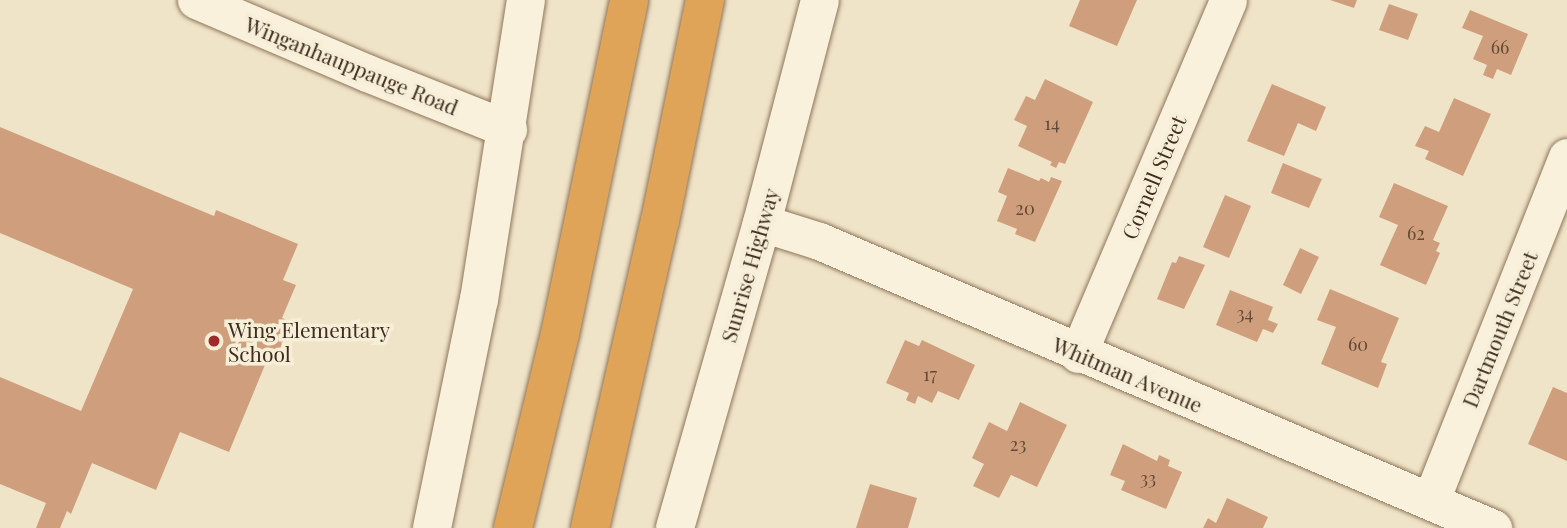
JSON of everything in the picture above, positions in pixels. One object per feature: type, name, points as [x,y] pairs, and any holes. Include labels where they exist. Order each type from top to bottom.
[{"type":"highway","points":[[513,528],[569,295],[629,0]]},
{"type":"highway","points":[[590,528],[648,275],[705,0]]},
{"type":"main road","points":[[432,528],[479,300],[508,129],[526,0]]},
{"type":"main road","name":"Sunrise Highway","points":[[675,528],[762,223],[820,0]]},
{"type":"street","name":"Winganhauppauge Road","points":[[196,0],[367,74],[508,129]]},
{"type":"street","name":"Cornell Street","points":[[1078,354],[1228,0]]},
{"type":"street","name":"Dartmouth Street","points":[[1431,500],[1567,157]]},
{"type":"street","name":"Whitman Avenue","points":[[762,223],[819,241],[1078,354],[1493,528]]},
{"type":"building","points":[[1080,0],[1137,0],[1117,46],[1069,26]]},
{"type":"building","points":[[1330,0],[1357,0],[1354,8]]},
{"type":"building","points":[[1389,4],[1418,14],[1408,40],[1379,30]]},
{"type":"building","points":[[1470,10],[1528,34],[1511,75],[1497,69],[1493,79],[1483,75],[1487,65],[1473,59],[1483,36],[1462,28]]},
{"type":"building","points":[[1045,79],[1093,102],[1065,164],[1059,162],[1056,168],[1050,165],[1052,162],[1018,146],[1027,126],[1014,120],[1026,96],[1035,100]]},
{"type":"building","points":[[1272,84],[1326,107],[1316,131],[1298,123],[1284,156],[1247,141]]},
{"type":"building","points":[[1454,98],[1491,114],[1463,176],[1425,159],[1429,151],[1415,146],[1425,126],[1439,132]]},
{"type":"building","points":[[0,127],[214,216],[216,210],[298,244],[283,280],[296,285],[282,318],[291,322],[279,351],[272,348],[229,452],[180,432],[156,490],[92,463],[71,514],[67,511],[60,528],[36,528],[46,503],[0,484],[0,377],[81,411],[133,289],[0,233]]},
{"type":"building","points":[[1283,163],[1322,179],[1309,208],[1271,193]]},
{"type":"building","points":[[1008,168],[1039,181],[1041,178],[1049,182],[1051,177],[1062,181],[1035,242],[1015,234],[1017,229],[997,221],[1007,196],[998,192]]},
{"type":"building","points":[[1394,183],[1448,206],[1433,240],[1440,243],[1436,251],[1440,253],[1426,285],[1380,265],[1398,225],[1379,217]]},
{"type":"building","points":[[1225,195],[1251,206],[1229,258],[1203,247]]},
{"type":"building","points":[[1300,248],[1319,257],[1301,294],[1283,285]]},
{"type":"building","points":[[1179,256],[1205,265],[1184,309],[1157,299],[1172,262],[1176,263]]},
{"type":"building","points":[[1330,289],[1399,318],[1381,362],[1387,364],[1378,388],[1321,364],[1336,327],[1317,320]]},
{"type":"building","points":[[1230,290],[1273,307],[1268,320],[1278,324],[1273,333],[1263,329],[1257,342],[1216,325]]},
{"type":"building","points":[[905,340],[919,346],[922,340],[975,365],[959,400],[938,391],[932,403],[918,396],[915,404],[906,400],[909,393],[886,383]]},
{"type":"building","points":[[1553,387],[1567,393],[1567,461],[1528,444]]},
{"type":"building","points":[[1020,402],[1067,425],[1037,487],[1011,475],[999,498],[973,486],[984,464],[972,458],[989,422],[1007,431]]},
{"type":"building","points":[[1123,444],[1157,461],[1159,455],[1170,460],[1168,466],[1182,472],[1166,509],[1121,490],[1125,481],[1110,475]]},
{"type":"building","points":[[870,484],[917,498],[908,528],[856,528]]},
{"type":"building","points":[[1227,498],[1268,517],[1263,528],[1203,528],[1208,518],[1216,523]]},
{"type":"place","name":"Wing Elementary School","points":[[214,341]]}]
